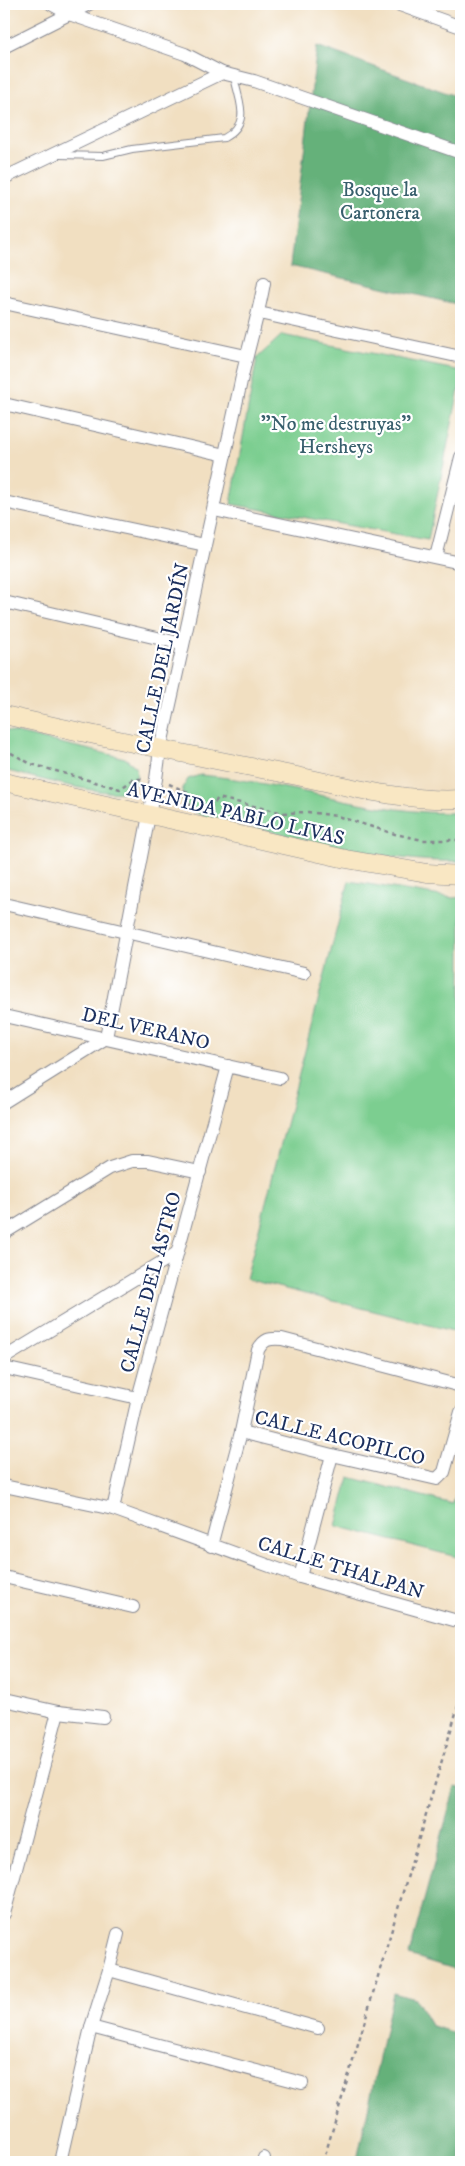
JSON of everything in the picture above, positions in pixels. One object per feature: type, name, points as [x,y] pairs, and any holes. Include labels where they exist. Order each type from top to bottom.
[{"type":"main road","points":[[4,715],[160,750],[377,792],[434,799],[461,800]]},
{"type":"main road","name":"AVENIDA PABLO LIVAS","points":[[4,782],[363,862],[427,873],[461,875]]},
{"type":"street","points":[[51,4],[69,14],[185,54],[228,74],[461,153]]},
{"type":"street","points":[[4,47],[89,4]]},
{"type":"street","points":[[397,4],[461,26]]},
{"type":"street","points":[[4,178],[52,154],[228,74]]},
{"type":"street","name":"CALLE DEL JARDÍN","points":[[106,1038],[160,750],[214,510],[246,356],[259,313],[264,283]]},
{"type":"street","points":[[4,303],[246,356]]},
{"type":"street","points":[[259,313],[461,357]]},
{"type":"street","points":[[4,404],[225,456]]},
{"type":"street","points":[[436,557],[461,458]]},
{"type":"street","points":[[4,502],[205,546]]},
{"type":"street","points":[[214,510],[461,563]]},
{"type":"street","points":[[4,602],[184,644]]},
{"type":"street","points":[[4,904],[304,973]]},
{"type":"street","name":"DEL VERANO","points":[[4,1016],[280,1078]]},
{"type":"street","points":[[4,1102],[106,1038]]},
{"type":"street","name":"CALLE DEL ASTRO","points":[[113,1509],[138,1398],[228,1066]]},
{"type":"street","points":[[4,1233],[110,1168],[124,1163],[148,1161],[200,1172]]},
{"type":"street","points":[[4,1358],[177,1253]]},
{"type":"street","points":[[211,1546],[241,1432],[258,1350],[263,1342],[271,1338],[282,1339],[461,1386]]},
{"type":"street","points":[[4,1368],[138,1398]]},
{"type":"street","name":"CALLE ACOPILCO","points":[[241,1432],[430,1478],[441,1477],[444,1472],[461,1412]]},
{"type":"street","points":[[300,1577],[332,1455]]},
{"type":"street","name":"CALLE THALPAN","points":[[4,1486],[113,1509],[300,1577],[461,1622]]},
{"type":"street","points":[[4,1577],[133,1607]]},
{"type":"street","points":[[4,1700],[58,1712],[103,1718]]},
{"type":"street","points":[[4,1914],[58,1712]]},
{"type":"street","points":[[60,2162],[91,2027],[118,1934]]},
{"type":"street","points":[[109,1970],[318,2028]]},
{"type":"street","points":[[91,2027],[302,2083]]},
{"type":"lane","points":[[52,154],[103,156],[132,149],[224,138],[235,132],[243,112],[228,74]]},
{"type":"path","points":[[4,749],[31,764],[120,789],[134,779],[156,779],[186,792],[189,804],[199,810],[213,805],[218,798],[284,813],[308,812],[337,816],[395,834],[423,840],[461,840]]},
{"type":"path","points":[[323,2162],[461,1696]]},
{"type":"green space","name":"Bosque la Cartonera","points":[[317,46],[461,98],[461,305],[290,266]]},
{"type":"green space","name":"\"No me destruyas\" Hersheys","points":[[282,335],[461,371],[461,380],[428,540],[231,504],[257,358]]},
{"type":"green space","points":[[4,730],[125,758],[136,767],[135,784],[127,791],[118,793],[104,792],[4,770]]},
{"type":"green space","points":[[200,775],[266,784],[395,809],[461,813],[461,861],[397,858],[332,846],[205,817],[192,811],[182,799],[183,788],[188,779]]},
{"type":"green space","points":[[349,881],[453,898],[461,897],[461,1333],[246,1279]]},
{"type":"green space","points":[[461,1473],[461,1558],[336,1526],[349,1477],[453,1504]]},
{"type":"green space","points":[[455,1787],[461,1788],[461,1971],[409,1955]]},
{"type":"green space","points":[[393,1993],[416,1999],[432,2026],[461,2035],[461,2162],[363,2162],[357,2160]]}]
